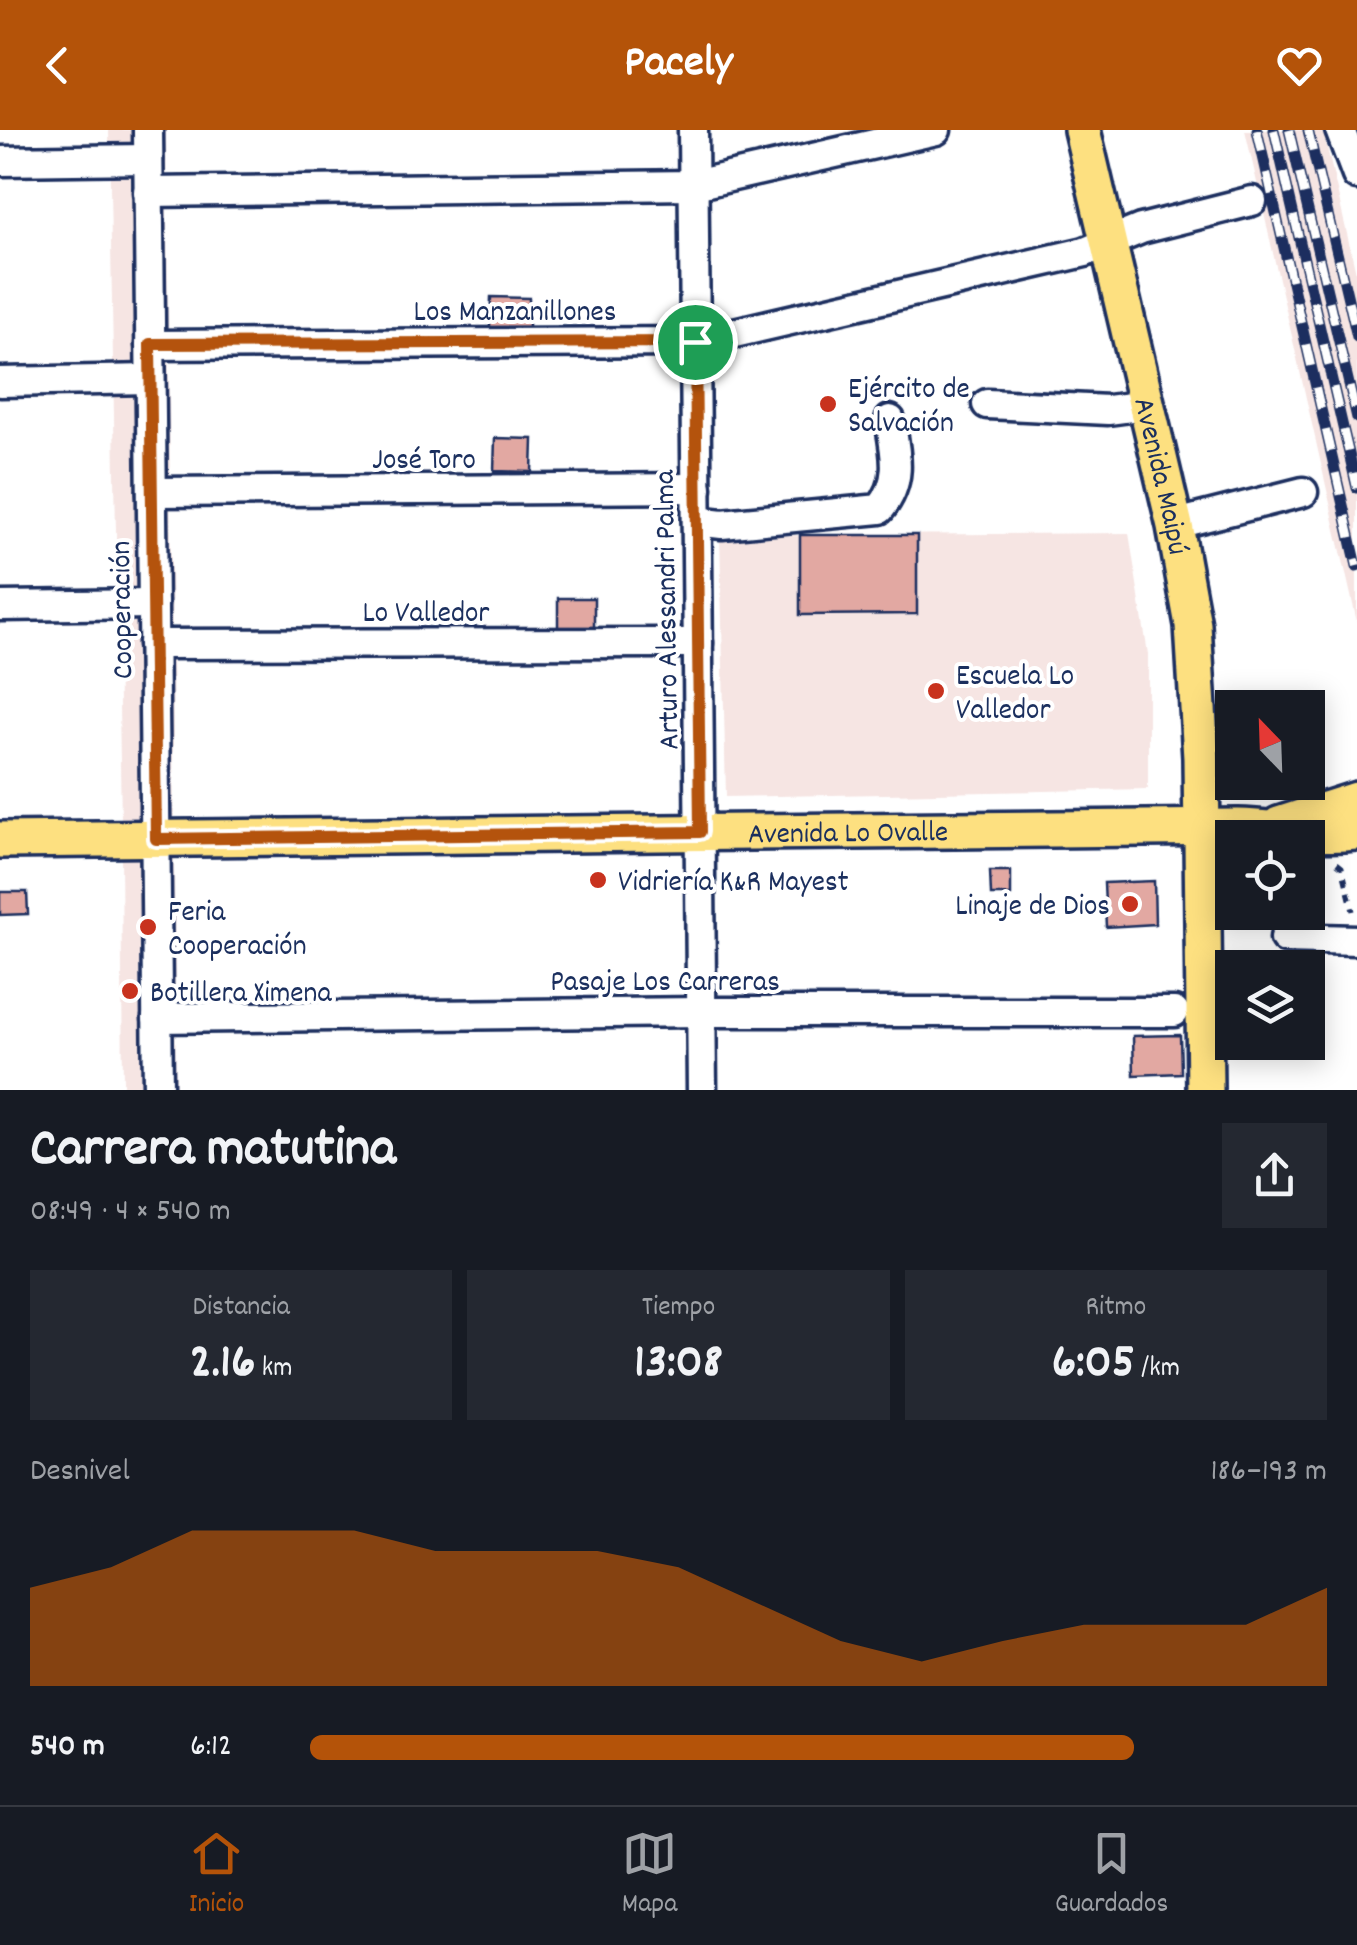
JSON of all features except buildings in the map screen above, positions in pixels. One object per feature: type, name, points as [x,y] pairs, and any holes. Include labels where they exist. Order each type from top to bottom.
[{"type":"main road","name":"Avenida Maipú","points":[[1082,130],[1184,568],[1193,625],[1202,828],[1205,1090]]},
{"type":"main road","name":"Avenida Lo Ovalle","points":[[1298,820],[1357,800]]},
{"type":"main road","name":"Avenida Lo Ovalle","points":[[0,840],[1215,828]]},
{"type":"main road","name":"Avenida Lo Ovalle","points":[[1325,834],[1357,832]]},
{"type":"street","name":"Cooperación","points":[[148,130],[158,1090]]},
{"type":"street","name":"Arturo Alessandri Palma","points":[[693,130],[702,1090]]},
{"type":"street","points":[[148,192],[694,185],[936,130]]},
{"type":"street","points":[[1340,130],[1357,175]]},
{"type":"street","points":[[0,160],[148,159]]},
{"type":"street","name":"Los Manzanillones","points":[[150,344],[695,342],[1109,245],[1141,229],[1252,201]]},
{"type":"street","points":[[0,382],[150,380]]},
{"type":"street","points":[[987,404],[1108,410],[1146,406]]},
{"type":"street","points":[[697,521],[722,524],[880,510],[892,496],[898,478],[890,420]]},
{"type":"street","name":"José Toro","points":[[152,492],[697,488]]},
{"type":"street","points":[[1188,522],[1303,492]]},
{"type":"street","points":[[0,606],[153,604]]},
{"type":"street","name":"Lo Valledor","points":[[153,644],[698,643]]},
{"type":"street","points":[[1285,938],[1357,940]]},
{"type":"street","name":"Pasaje Los Carreras","points":[[157,1018],[1174,1012]]},
{"type":"path","points":[[1342,867],[1353,910]]},
{"type":"shaded area","points":[[109,130],[166,130],[174,821],[121,821]]},
{"type":"shaded area","points":[[1245,130],[1323,130],[1357,277],[1357,622]]},
{"type":"shaded area","name":"Escuela Lo Valledor","points":[[1129,533],[1148,654],[1148,789],[726,797],[720,536]]},
{"type":"shaded area","name":"Feria Cooperación","points":[[121,854],[174,854],[176,1090],[123,1090]]},
{"type":"railway","points":[[1257,130],[1357,566]]},
{"type":"railway","points":[[1274,130],[1357,488]]},
{"type":"railway","points":[[1289,130],[1357,418]]},
{"type":"railway","points":[[1308,130],[1357,337]]},
{"type":"place","name":"Ejército de Salvación","points":[[828,404]]},
{"type":"place","name":"Escuela Lo Valledor","points":[[936,691]]},
{"type":"place","name":"Vidriería K&R Mayest","points":[[598,880]]},
{"type":"place","name":"Linaje de Dios","points":[[1130,904]]},
{"type":"place","name":"Feria Cooperación","points":[[148,927]]},
{"type":"place","name":"Botillera Ximena","points":[[130,991]]},
{"type":"route","points":[[695,342],[700,832],[156,839],[150,344],[695,342]]}]
